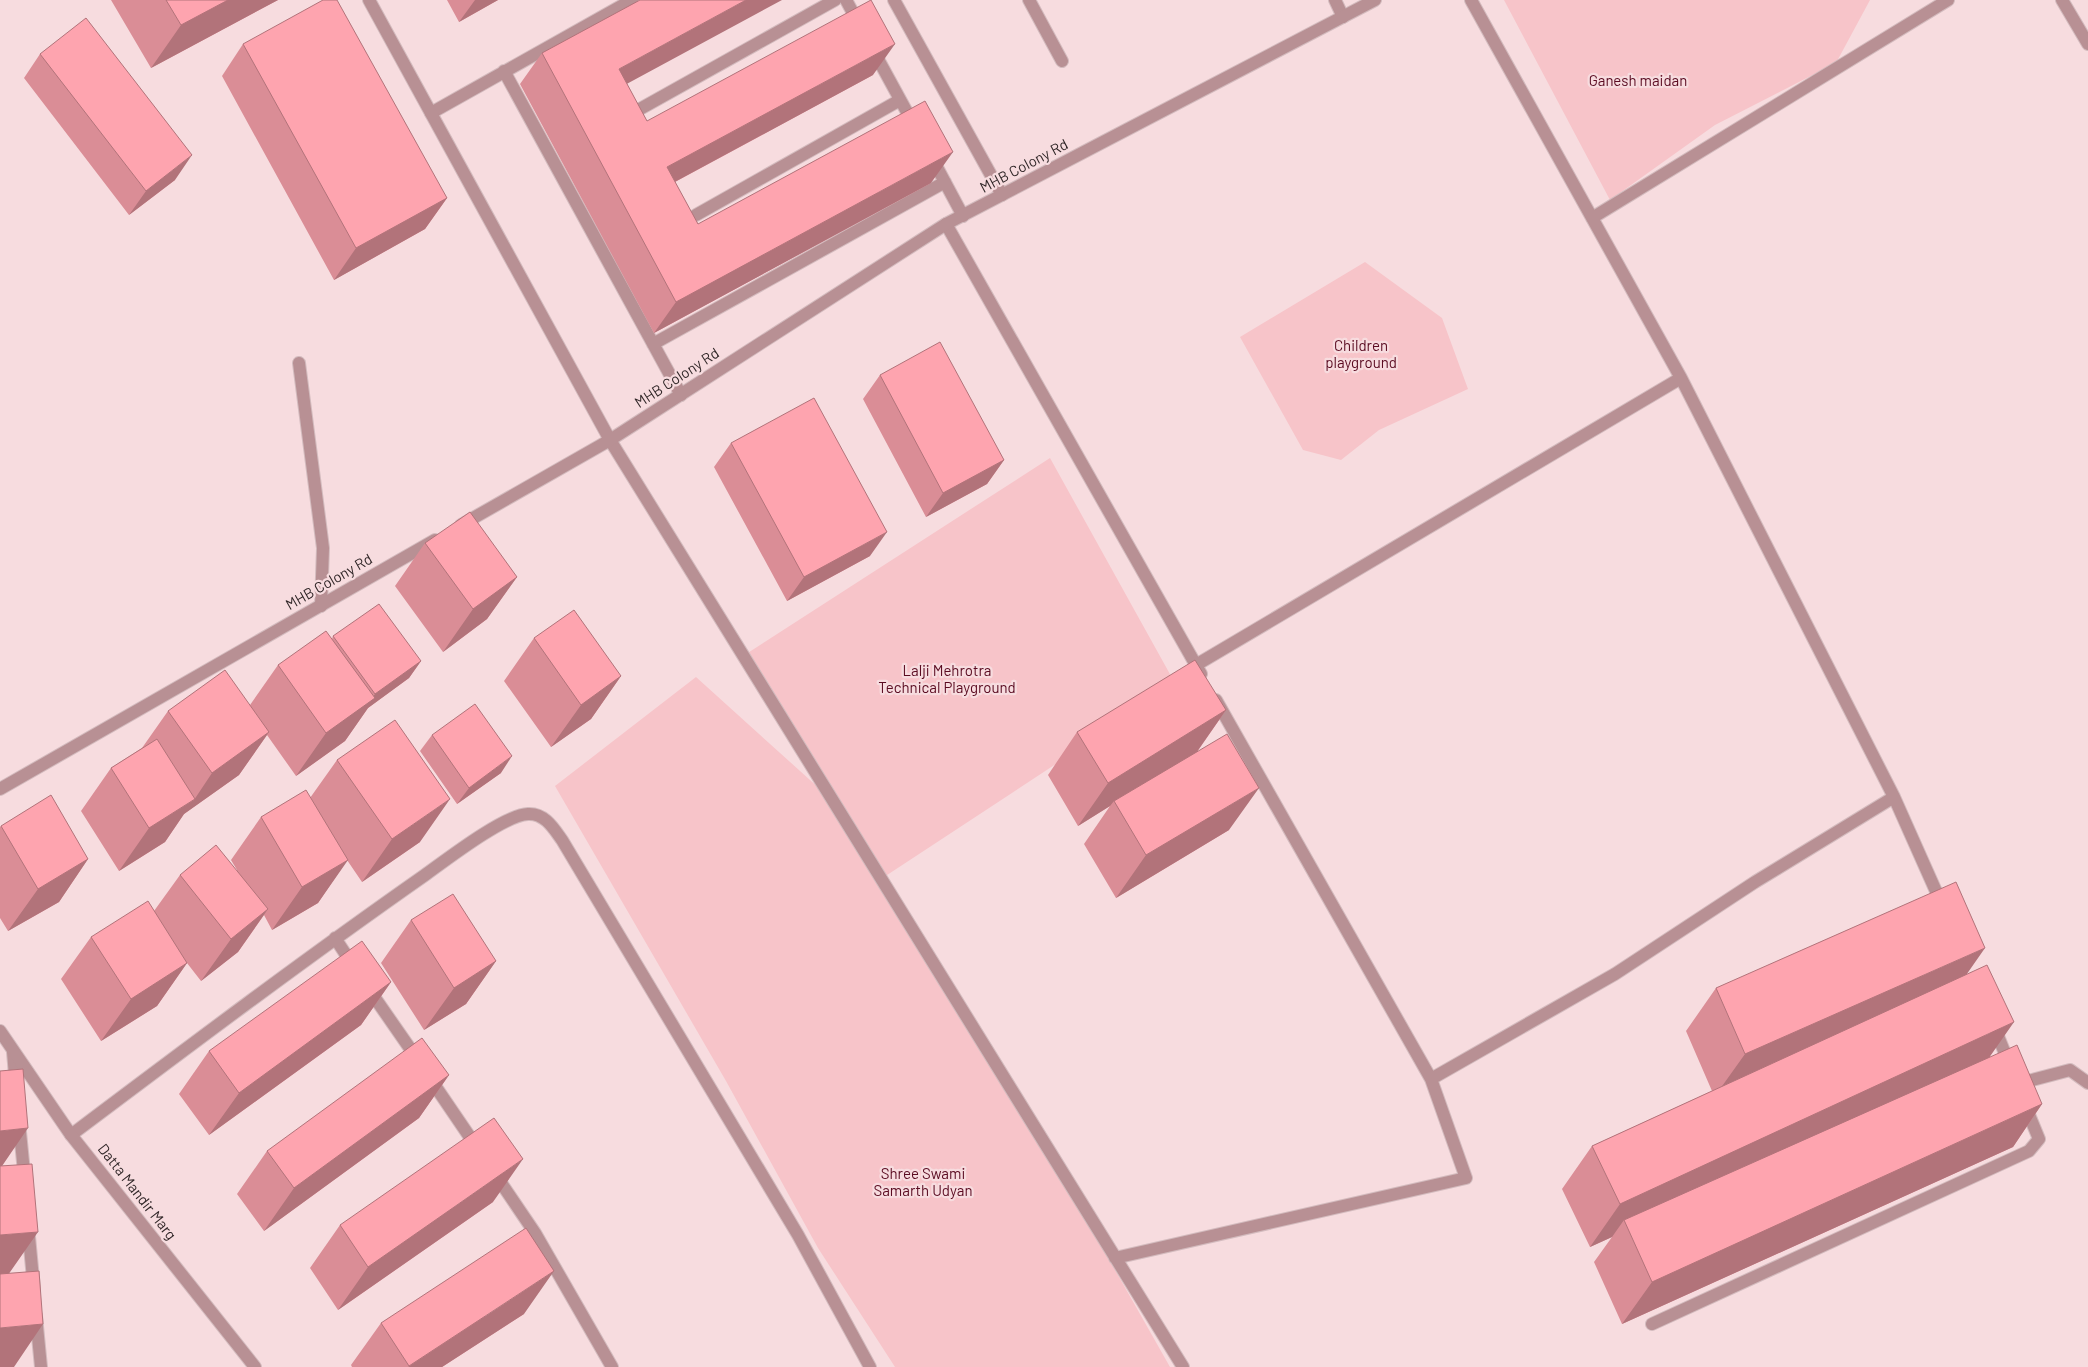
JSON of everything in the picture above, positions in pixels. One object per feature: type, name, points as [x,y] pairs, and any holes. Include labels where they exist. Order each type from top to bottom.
[{"type":"street","points":[[369,0],[610,440],[1183,1367]]},
{"type":"street","points":[[430,113],[632,0]]},
{"type":"street","points":[[631,114],[835,0]]},
{"type":"street","points":[[846,0],[918,133]]},
{"type":"street","points":[[894,0],[1002,195]]},
{"type":"street","points":[[1029,0],[1062,61]]},
{"type":"street","points":[[1335,0],[1343,17]]},
{"type":"street","name":"MHB Colony Rd","points":[[0,789],[610,440],[946,224],[1375,0]]},
{"type":"street","points":[[1471,0],[1681,378],[1894,797],[1947,915]]},
{"type":"street","points":[[1592,218],[1948,0]]},
{"type":"street","points":[[2066,2],[2088,44]]},
{"type":"street","points":[[504,71],[681,394]]},
{"type":"street","points":[[696,215],[900,100]]},
{"type":"street","points":[[927,149],[963,216]]},
{"type":"street","points":[[653,344],[945,182]]},
{"type":"street","points":[[946,224],[1431,1079],[1466,1178],[1115,1258]]},
{"type":"street","points":[[299,363],[323,548],[321,606]]},
{"type":"street","points":[[1196,665],[1681,378]]},
{"type":"street","points":[[1431,1079],[1615,974],[1755,882],[1894,797]]},
{"type":"street","points":[[71,1135],[335,938],[462,849],[511,819],[528,814],[538,815],[549,822],[562,840],[798,1235],[870,1367]]},
{"type":"street","points":[[335,938],[535,1233],[612,1367]]},
{"type":"street","points":[[1652,1324],[2029,1151],[2039,1139],[2017,1084],[2005,1067],[1989,1014]]},
{"type":"street","name":"Datta Mandir Marg","points":[[0,1031],[71,1135],[256,1367]]},
{"type":"street","points":[[13,1052],[41,1367]]},
{"type":"street","points":[[2017,1084],[2070,1070],[2088,1083]]},
{"type":"green space","name":"Ganesh maidan","points":[[1504,0],[1870,0],[1836,63],[1715,125],[1610,200]]},
{"type":"green space","name":"Children playground","points":[[1365,262],[1442,318],[1468,389],[1379,430],[1341,460],[1303,450],[1240,337]]},
{"type":"green space","name":"Shree Swami Samarth Udyan","points":[[1050,458],[1176,685],[881,879],[1029,1118],[1170,1367],[895,1367],[818,1248],[726,1081],[555,786],[696,677],[831,799],[743,656]]},
{"type":"building","points":[[166,0],[228,0],[181,25]]},
{"type":"building","points":[[323,0],[337,0],[447,198],[356,248],[243,44]]},
{"type":"building","points":[[640,0],[746,0],[619,69],[647,121],[871,0],[895,44],[667,167],[698,224],[925,101],[953,152],[676,302],[542,53]]},
{"type":"building","points":[[86,18],[192,155],[146,191],[40,54]]},
{"type":"building","points":[[940,342],[1004,460],[943,493],[880,375]]},
{"type":"building","points":[[814,398],[887,532],[804,577],[731,443]]},
{"type":"building","points":[[470,512],[517,577],[473,609],[425,543]]},
{"type":"building","points":[[379,604],[421,661],[375,694],[333,636]]},
{"type":"building","points":[[574,610],[621,676],[581,705],[534,638]]},
{"type":"building","points":[[326,631],[375,698],[326,733],[278,665]]},
{"type":"building","points":[[1195,660],[1226,710],[1108,783],[1077,732]]},
{"type":"building","points":[[225,670],[269,732],[212,773],[168,711]]},
{"type":"building","points":[[475,704],[512,756],[469,788],[432,735]]},
{"type":"building","points":[[395,720],[450,799],[392,839],[337,760]]},
{"type":"building","points":[[1227,734],[1259,788],[1146,855],[1114,801]]},
{"type":"building","points":[[157,739],[195,799],[149,828],[111,768]]},
{"type":"building","points":[[306,790],[348,860],[302,887],[261,817]]},
{"type":"building","points":[[51,795],[88,859],[38,889],[1,826]]},
{"type":"building","points":[[216,845],[268,909],[231,939],[180,875]]},
{"type":"building","points":[[1956,882],[1985,948],[1745,1054],[1716,988]]},
{"type":"building","points":[[453,894],[496,961],[454,988],[411,920]]},
{"type":"building","points":[[148,901],[187,963],[131,999],[91,937]]},
{"type":"building","points":[[362,941],[391,982],[239,1093],[209,1051]]},
{"type":"building","points":[[1987,965],[2014,1022],[1620,1204],[1592,1146]]},
{"type":"building","points":[[422,1038],[449,1075],[294,1188],[267,1151]]},
{"type":"building","points":[[2017,1045],[2042,1104],[1652,1282],[1624,1220]]},
{"type":"building","points":[[23,1069],[28,1128],[0,1131],[0,1071]]},
{"type":"building","points":[[494,1118],[523,1159],[368,1267],[340,1225]]},
{"type":"building","points":[[32,1164],[38,1232],[0,1235],[0,1166]]},
{"type":"building","points":[[526,1228],[554,1271],[409,1366],[381,1323]]},
{"type":"building","points":[[39,1271],[43,1324],[0,1328],[0,1274]]},
{"type":"park label","name":"Lalji Mehrotra Technical Playground","points":[[947,680]]}]
